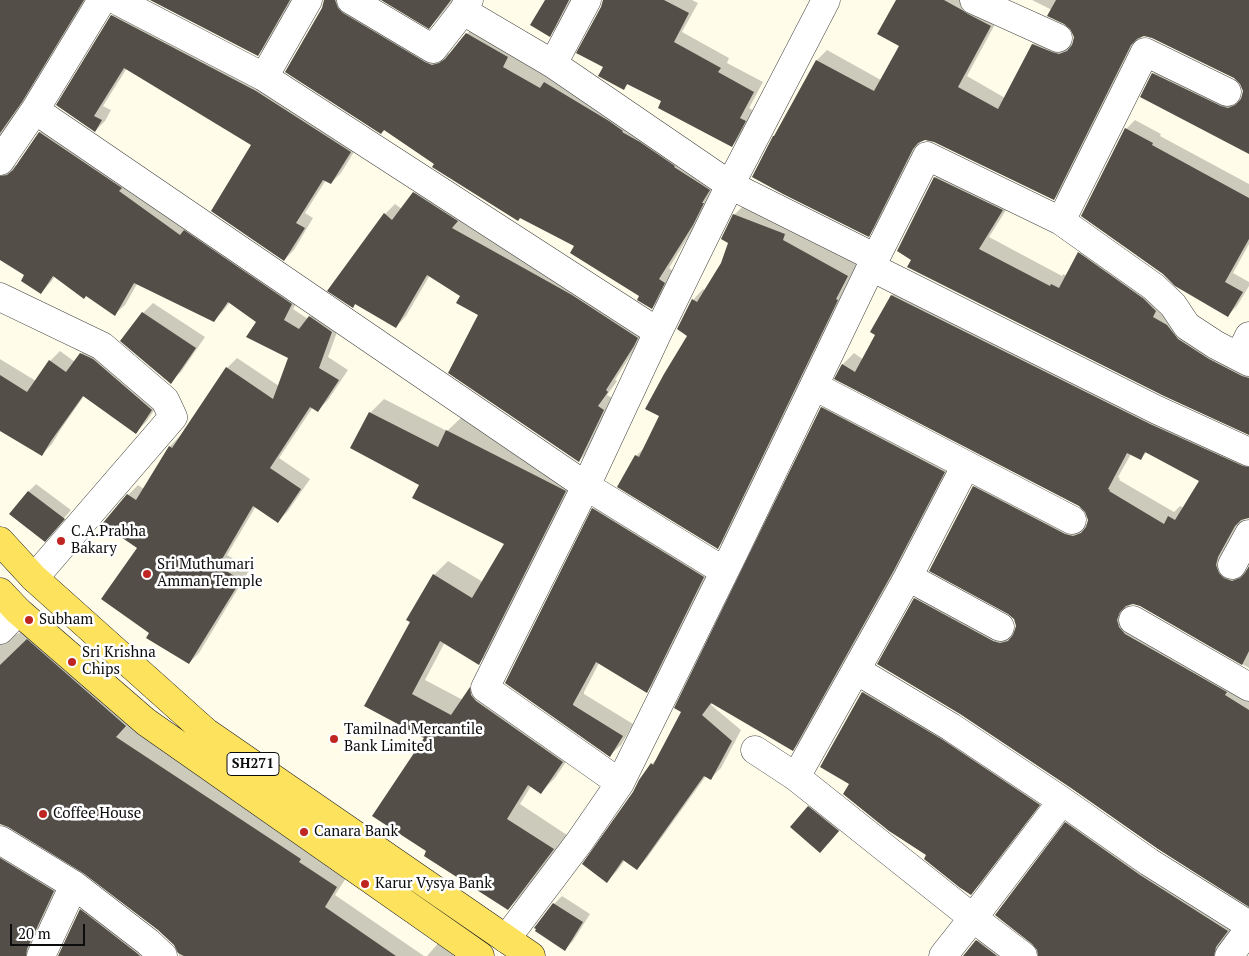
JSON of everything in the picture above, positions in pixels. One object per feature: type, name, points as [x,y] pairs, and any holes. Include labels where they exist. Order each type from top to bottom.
[{"type":"main road","name":"SH271","points":[[0,541],[34,578],[206,732],[531,956]]},
{"type":"main road","points":[[6,611],[146,722],[480,956]]},
{"type":"street","points":[[0,161],[35,110],[102,0]]},
{"type":"street","points":[[116,0],[264,77],[658,332]]},
{"type":"street","points":[[264,77],[308,0]]},
{"type":"street","points":[[351,0],[433,49],[466,6],[730,185],[873,263],[1157,410],[1249,452]]},
{"type":"street","points":[[553,64],[588,0]]},
{"type":"street","points":[[620,784],[485,688],[586,486],[658,332],[730,185],[826,0]]},
{"type":"street","points":[[974,0],[1058,38]]},
{"type":"street","points":[[1061,221],[1145,52],[1227,92]]},
{"type":"street","points":[[35,110],[586,486],[724,571]]},
{"type":"street","points":[[506,939],[580,841],[620,784],[873,263],[928,156],[1061,221],[1154,287],[1173,305],[1187,326],[1216,345],[1246,351]]},
{"type":"street","points":[[0,297],[102,346],[165,400],[173,417],[34,578]]},
{"type":"street","points":[[814,386],[1072,520]]},
{"type":"street","points":[[796,777],[908,577],[966,465]]},
{"type":"street","points":[[1232,564],[1249,534]]},
{"type":"street","points":[[908,577],[1000,627]]},
{"type":"street","points":[[1132,620],[1249,687]]},
{"type":"street","points":[[856,670],[951,727],[1149,862],[1249,927],[1229,956]]},
{"type":"street","points":[[756,750],[796,777],[1023,956]]},
{"type":"street","points":[[943,956],[1062,801]]},
{"type":"street","points":[[0,840],[74,885],[148,942],[163,956]]},
{"type":"street","points":[[41,956],[74,885]]},
{"type":"building","points":[[0,0],[84,0],[22,102],[0,133]]},
{"type":"building","points":[[150,0],[290,0],[258,56]]},
{"type":"building","points":[[324,0],[335,0],[338,8],[343,13],[432,65],[445,59],[466,33],[508,57],[503,67],[540,88],[544,82],[609,121],[622,132],[640,142],[710,190],[702,203],[704,203],[693,225],[659,279],[665,283],[652,309],[637,300],[639,296],[570,253],[574,246],[520,218],[518,221],[432,167],[434,164],[384,130],[381,134],[285,72],[322,8]]},
{"type":"building","points":[[381,0],[451,0],[429,29]]},
{"type":"building","points":[[545,0],[569,0],[550,37],[530,25]]},
{"type":"building","points":[[603,0],[664,0],[689,13],[674,42],[721,68],[718,72],[754,92],[740,118],[746,121],[732,147],[658,108],[661,101],[627,84],[624,90],[598,76],[603,67],[576,53]]},
{"type":"building","points":[[896,0],[944,0],[991,26],[958,87],[998,109],[1032,44],[1059,54],[1067,51],[1072,45],[1074,37],[1070,29],[1047,16],[1056,0],[1249,0],[1249,154],[1140,97],[1152,73],[1228,108],[1235,105],[1241,99],[1243,91],[1240,84],[1234,78],[1152,38],[1144,36],[1137,39],[1131,45],[1054,200],[934,142],[925,140],[918,143],[913,149],[869,237],[752,177],[816,60],[874,91],[899,46],[877,34]]},
{"type":"building","points":[[111,15],[256,91],[351,152],[331,184],[323,180],[296,223],[305,228],[284,261],[211,211],[251,145],[124,68],[94,116],[102,120],[95,132],[56,105]]},
{"type":"building","points":[[1125,128],[1153,143],[1152,145],[1249,198],[1249,239],[1225,282],[1243,292],[1228,317],[1175,286],[1163,274],[1081,216]]},
{"type":"building","points":[[39,132],[122,188],[119,191],[180,235],[184,230],[292,304],[284,320],[299,329],[309,316],[332,332],[319,368],[339,380],[318,412],[310,407],[270,468],[301,489],[278,523],[253,506],[218,566],[241,580],[189,664],[146,638],[149,633],[101,599],[137,548],[102,524],[127,494],[136,500],[169,446],[172,448],[226,367],[273,399],[288,358],[246,337],[256,322],[228,302],[214,322],[134,283],[115,316],[86,296],[84,299],[53,276],[41,294],[21,281],[24,275],[0,260],[0,176],[7,175],[13,170]]},
{"type":"building","points":[[934,177],[1003,210],[979,249],[1050,286],[1051,284],[1059,288],[1078,252],[1144,299],[1156,311],[1153,317],[1167,325],[1178,339],[1209,359],[1249,378],[1249,435],[1164,396],[907,267],[911,260],[897,251]]},
{"type":"building","points":[[413,192],[458,221],[452,228],[572,295],[638,338],[606,390],[608,392],[598,406],[604,410],[579,462],[448,373],[478,315],[456,303],[460,296],[427,275],[396,328],[355,304],[353,308],[327,291],[384,213],[392,220]]},
{"type":"building","points":[[733,214],[785,234],[783,240],[848,276],[718,549],[617,487],[635,455],[639,457],[659,416],[645,409],[687,336],[677,329],[692,299],[697,302],[721,263],[728,243],[721,239]]},
{"type":"building","points":[[891,295],[1150,424],[1249,467],[1249,518],[1241,520],[1235,526],[1218,557],[1216,565],[1219,573],[1224,578],[1232,581],[1240,578],[1249,566],[1249,651],[1242,665],[1140,606],[1133,604],[1126,606],[1120,612],[1117,620],[1119,627],[1125,634],[1227,692],[1225,695],[1249,710],[1249,907],[1158,849],[960,714],[877,664],[914,598],[993,641],[1000,643],[1008,641],[1013,635],[1016,626],[1014,619],[1008,614],[929,571],[973,486],[1065,534],[1073,536],[1081,533],[1086,527],[1088,520],[1085,512],[1079,506],[834,379],[842,364],[855,372],[875,335],[870,332]],"holes":[[[1145,452],[1199,481],[1175,520],[1168,516],[1164,524],[1108,489],[1127,453],[1141,460]]]},
{"type":"building","points":[[142,312],[196,348],[171,384],[120,341]]},
{"type":"building","points":[[80,353],[93,359],[152,410],[136,434],[83,396],[42,456],[0,431],[0,375],[27,392],[49,360],[66,372]]},
{"type":"building","points":[[821,407],[945,472],[894,570],[793,751],[711,703],[702,715],[732,741],[711,780],[704,776],[637,870],[623,860],[607,883],[582,864],[651,763],[653,765],[681,712],[674,708]]},
{"type":"building","points":[[369,412],[438,447],[446,430],[566,491],[479,665],[440,641],[412,694],[451,715],[470,687],[471,695],[476,701],[563,762],[541,794],[528,785],[507,819],[554,849],[508,910],[424,856],[426,851],[372,816],[424,738],[364,706],[410,622],[406,620],[433,574],[472,598],[504,544],[412,498],[419,485],[350,448]]},
{"type":"building","points":[[28,491],[65,519],[45,542],[9,514]]},
{"type":"building","points":[[592,508],[704,577],[647,693],[596,662],[573,704],[623,736],[610,757],[505,683]]},
{"type":"building","points":[[27,639],[126,726],[116,737],[301,859],[299,862],[337,887],[325,907],[396,956],[184,956],[178,953],[174,945],[158,930],[83,873],[0,824],[0,665]]},
{"type":"building","points":[[862,692],[943,740],[1040,805],[971,895],[924,859],[926,855],[889,831],[843,794],[849,784],[820,767]]},
{"type":"building","points":[[808,806],[839,831],[820,853],[790,827]]},
{"type":"building","points":[[1065,822],[1140,875],[1228,931],[1216,947],[1214,956],[1038,956],[1037,950],[1032,944],[995,915]]},
{"type":"building","points":[[0,858],[54,891],[27,949],[26,956],[0,956]]},
{"type":"building","points":[[553,903],[583,922],[565,951],[535,931],[536,929],[534,928]]},
{"type":"building","points":[[80,909],[138,954],[140,956],[58,956]]},
{"type":"building","points":[[976,940],[997,956],[963,956]]},
{"type":"place","name":"C.A.Prabha Bakary","points":[[61,541]]},
{"type":"place","name":"Sri Muthumari Amman Temple","points":[[147,574]]},
{"type":"place","name":"Subham","points":[[29,620]]},
{"type":"place","name":"Sri Krishna Chips","points":[[72,662]]},
{"type":"place","name":"Tamilnad Mercantile Bank Limited","points":[[334,739]]},
{"type":"place","name":"Coffee House","points":[[43,814]]},
{"type":"place","name":"Canara Bank","points":[[304,832]]},
{"type":"place","name":"Karur Vysya Bank","points":[[365,884]]}]
